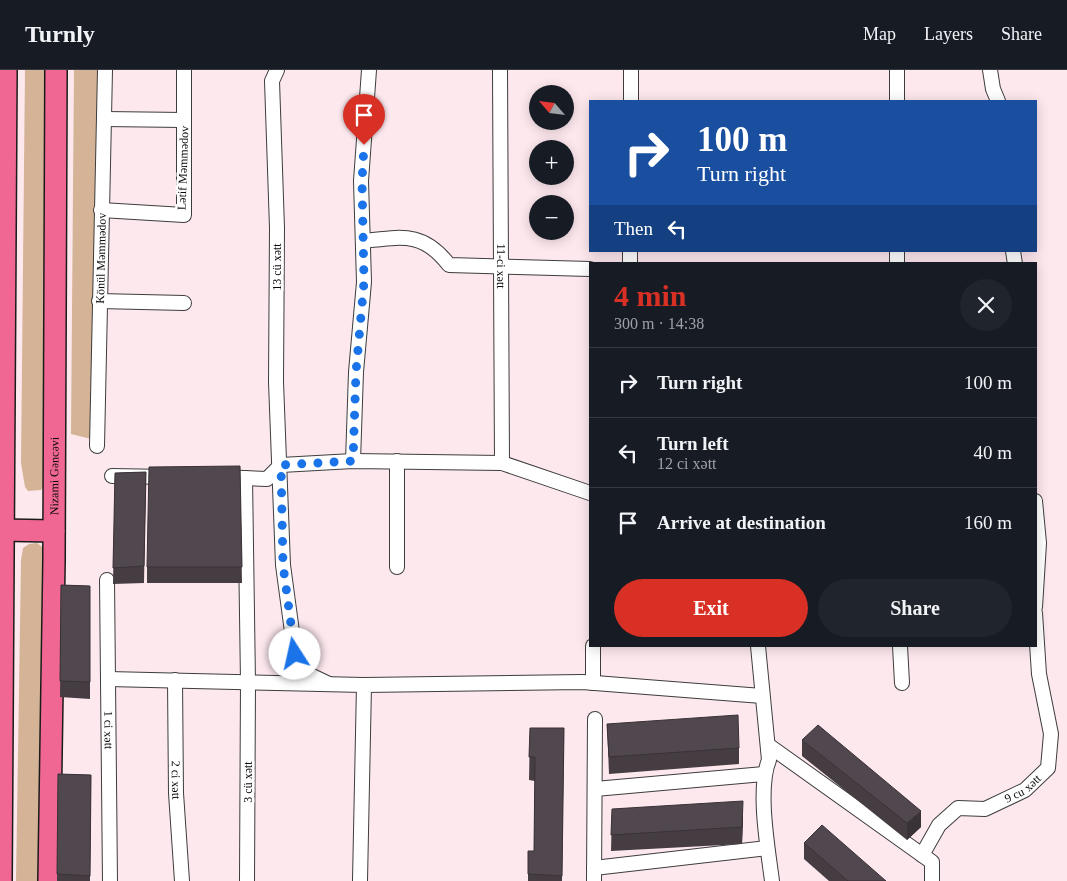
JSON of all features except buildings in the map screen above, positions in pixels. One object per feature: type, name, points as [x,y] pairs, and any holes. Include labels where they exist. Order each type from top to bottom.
[{"type":"main road","points":[[1,881],[2,530],[6,427],[6,70]]},
{"type":"main road","name":"Nizami Gəncəvi","points":[[49,881],[54,531],[56,70]]},
{"type":"main road","points":[[2,530],[54,531]]},
{"type":"street","name":"Könül Məmmədov","points":[[97,446],[105,70]]},
{"type":"street","name":"Lətif Məmmədov","points":[[101,210],[184,215],[184,70]]},
{"type":"street","name":"13 cü xətt","points":[[277,70],[272,81],[278,228],[276,382],[281,465],[283,565],[295,654],[308,674],[329,684]]},
{"type":"street","points":[[353,461],[356,372],[364,282],[362,181],[369,70]]},
{"type":"street","name":"11-ci xətt","points":[[500,70],[502,463]]},
{"type":"street","points":[[631,70],[631,100]]},
{"type":"street","points":[[897,70],[897,100]]},
{"type":"street","points":[[990,70],[993,89],[998,100]]},
{"type":"street","points":[[104,119],[184,120]]},
{"type":"street","points":[[363,240],[410,239],[425,242],[440,253],[449,265],[589,269]]},
{"type":"street","points":[[99,301],[184,303]]},
{"type":"street","points":[[203,477],[267,479],[281,465],[353,461],[502,463],[589,493]]},
{"type":"street","points":[[397,461],[397,567]]},
{"type":"street","points":[[112,476],[185,477]]},
{"type":"street","name":"3 cü xətt","points":[[244,478],[248,682],[247,881]]},
{"type":"street","name":"1 ci xətt","points":[[107,580],[110,881]]},
{"type":"street","name":"9 cu xətt","points":[[922,855],[939,825],[958,808],[985,809],[1024,790],[1048,768],[1051,734],[1039,674],[1037,644]]},
{"type":"street","points":[[593,647],[593,683]]},
{"type":"street","points":[[758,647],[770,760],[764,774],[767,848],[772,881]]},
{"type":"street","points":[[900,647],[902,683]]},
{"type":"street","points":[[108,679],[364,685],[593,683],[762,696]]},
{"type":"street","name":"2 ci xətt","points":[[175,680],[176,793],[182,881]]},
{"type":"street","points":[[360,881],[364,685]]},
{"type":"street","points":[[595,719],[594,874],[767,848]]},
{"type":"street","points":[[768,746],[932,862],[932,881]]},
{"type":"street","points":[[595,789],[764,774]]},
{"type":"shaded area","points":[[25,70],[51,70],[44,485],[41,490],[28,491],[25,487],[21,463]]},
{"type":"shaded area","points":[[74,70],[98,70],[91,439],[71,434]]},
{"type":"shaded area","points":[[37,543],[45,549],[41,881],[16,881],[21,560],[23,548],[29,544]]},
{"type":"route","points":[[295,654],[288,615],[283,565],[281,465],[353,461],[356,372],[364,282],[362,181],[364,145]]}]
